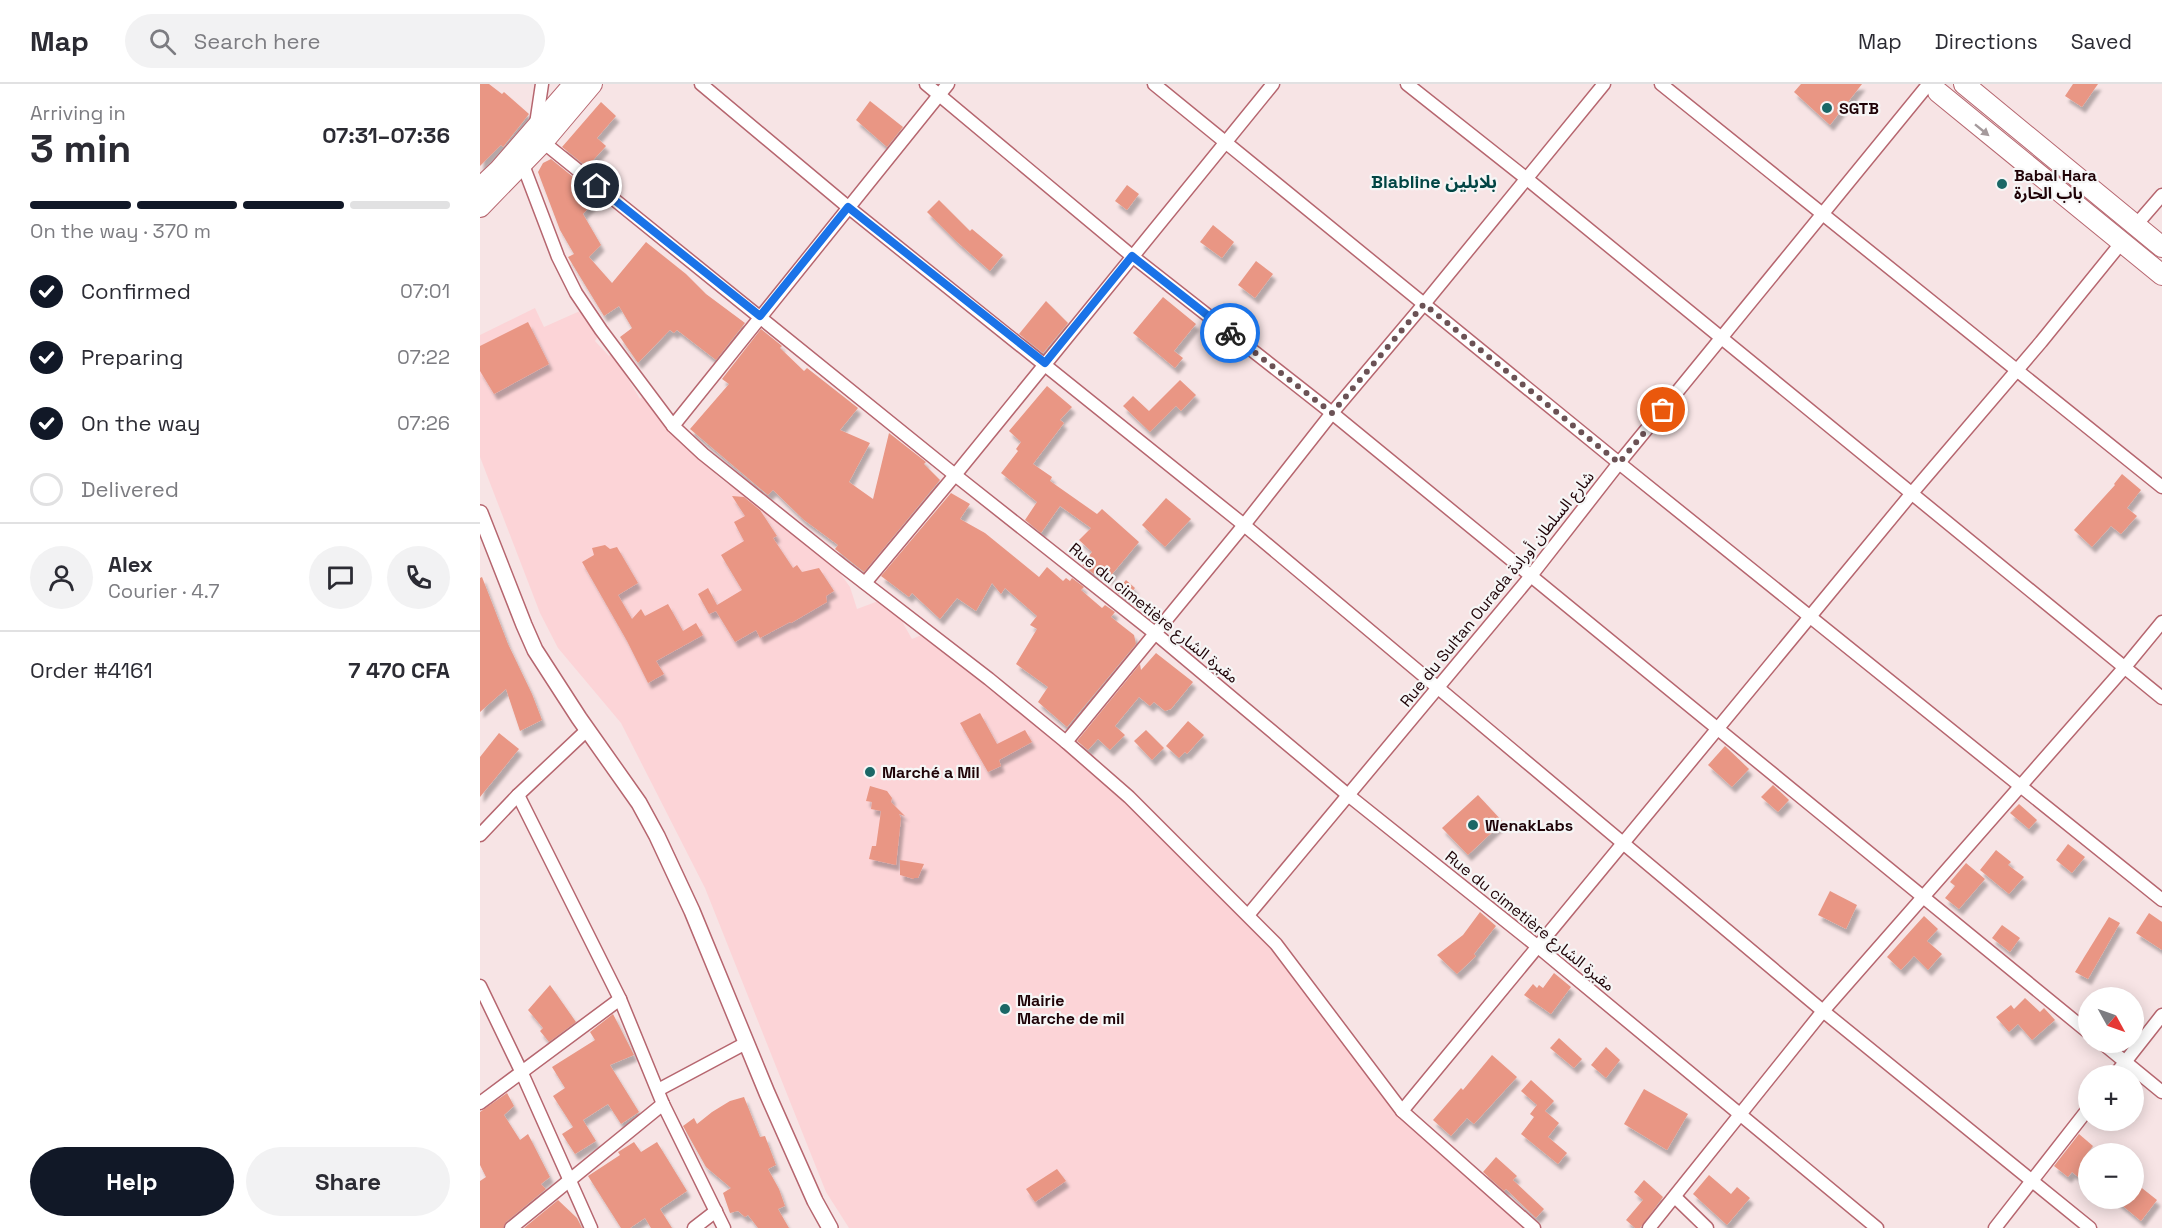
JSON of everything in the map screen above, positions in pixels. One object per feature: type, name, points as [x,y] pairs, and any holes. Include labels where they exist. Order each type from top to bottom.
[{"type":"main road","points":[[539,136],[574,84]]},
{"type":"main road","points":[[480,207],[518,159],[592,84]]},
{"type":"main road","points":[[1964,84],[2162,247]]},
{"type":"main road","points":[[1936,86],[2162,275]]},
{"type":"main road","points":[[480,188],[518,159]]},
{"type":"street","points":[[539,136],[542,84]]},
{"type":"street","points":[[700,84],[848,207],[1244,525],[1824,1011],[2090,1228]]},
{"type":"street","points":[[926,84],[1132,256],[1332,413],[2078,1024]]},
{"type":"street","points":[[673,426],[948,84]]},
{"type":"street","points":[[1154,84],[1619,463],[2162,900]]},
{"type":"street","points":[[865,583],[1273,84]]},
{"type":"street","points":[[1407,84],[1527,179],[2162,698]]},
{"type":"street","points":[[1066,742],[1156,634],[1332,413],[1604,84]]},
{"type":"street","points":[[1661,84],[2162,487]]},
{"type":"street","name":"Rue du Sultan Ourada شارع السلطان أورادة","points":[[1249,914],[1530,577],[1619,463],[1823,214],[1936,86]]},
{"type":"street","name":"Rue du cimetière مقبرة الشارع","points":[[539,136],[955,475],[1156,634],[1348,795],[1537,946],[1877,1228]]},
{"type":"street","points":[[518,159],[558,257],[576,293],[673,426],[703,454],[1066,742],[1129,797],[1249,914],[1276,944],[1401,1111],[1534,1228]]},
{"type":"street","points":[[2136,225],[2162,195]]},
{"type":"street","points":[[1401,1111],[1912,493],[2042,342],[2122,242]]},
{"type":"street","points":[[480,513],[528,637],[587,730],[621,776],[657,836],[688,903],[810,1191],[830,1228]]},
{"type":"street","points":[[1649,1228],[1824,1011],[2162,622]]},
{"type":"street","points":[[480,835],[518,795],[587,730]]},
{"type":"street","points":[[518,795],[620,999],[663,1104],[724,1228]]},
{"type":"street","points":[[480,986],[521,1071],[591,1228]]},
{"type":"street","points":[[480,1103],[620,999]]},
{"type":"street","points":[[2122,1065],[2162,1015]]},
{"type":"street","points":[[658,1090],[746,1043]]},
{"type":"street","points":[[2114,1053],[2162,1092]]},
{"type":"street","points":[[511,1228],[663,1104]]},
{"type":"street","points":[[1995,1228],[2078,1121]]},
{"type":"street","points":[[1675,1197],[1707,1228]]},
{"type":"street","points":[[694,1228],[716,1211]]},
{"type":"shaded area","name":"Marché a Mil","points":[[535,308],[544,327],[580,311],[598,326],[600,333],[595,341],[609,356],[612,352],[640,399],[644,395],[671,432],[721,479],[731,486],[753,491],[801,542],[815,553],[824,551],[850,587],[857,609],[881,600],[891,602],[912,639],[931,631],[1045,734],[1114,788],[1254,921],[1391,1102],[1530,1228],[849,1228],[826,1192],[705,888],[621,723],[558,648],[540,613],[480,457],[480,335]]},
{"type":"building","points":[[480,84],[489,84],[502,94],[504,92],[529,114],[503,147],[501,145],[480,166]]},
{"type":"building","name":"SGTB","points":[[1801,84],[1862,84],[1830,125],[1794,92]]},
{"type":"building","points":[[2073,84],[2098,84],[2082,107],[2065,96]]},
{"type":"building","points":[[870,101],[903,127],[887,147],[856,120]]},
{"type":"building","points":[[601,102],[616,116],[597,138],[606,146],[587,167],[562,147]]},
{"type":"building","points":[[551,159],[578,181],[596,200],[583,214],[601,245],[589,257],[612,283],[646,242],[686,274],[706,294],[745,323],[716,360],[677,330],[674,333],[670,330],[638,363],[620,337],[632,328],[619,306],[604,316],[568,257],[574,254],[560,230],[538,172],[543,163]]},
{"type":"building","points":[[1127,185],[1139,194],[1127,210],[1115,201]]},
{"type":"building","points":[[939,200],[970,231],[972,229],[1003,255],[990,271],[927,212]]},
{"type":"building","points":[[1213,225],[1234,242],[1222,258],[1200,242]]},
{"type":"building","points":[[1256,261],[1273,274],[1255,298],[1238,285]]},
{"type":"building","points":[[1163,297],[1196,324],[1174,351],[1183,358],[1175,368],[1133,333]]},
{"type":"building","points":[[1046,301],[1068,323],[1043,353],[1019,334]]},
{"type":"building","points":[[528,322],[549,364],[494,394],[480,371],[480,346]]},
{"type":"building","points":[[761,329],[782,346],[780,348],[804,371],[807,368],[858,408],[840,430],[870,443],[849,482],[873,499],[889,433],[926,462],[924,464],[940,480],[864,572],[835,549],[838,545],[804,520],[773,490],[768,495],[690,429],[729,384],[722,379]]},
{"type":"building","points":[[1180,380],[1196,395],[1181,411],[1176,406],[1150,432],[1123,406],[1133,396],[1149,411]]},
{"type":"building","points":[[1047,386],[1072,407],[1060,420],[1064,423],[1033,464],[1052,477],[1050,481],[1097,514],[1102,509],[1139,542],[1108,579],[1097,570],[1094,574],[1082,565],[1092,552],[1079,540],[1091,528],[1060,506],[1041,533],[1025,520],[1037,502],[1001,473],[1018,451],[1016,449],[1021,442],[1009,431]]},
{"type":"building","points":[[2122,474],[2141,490],[2127,508],[2137,516],[2121,534],[2111,526],[2092,547],[2074,530],[2115,485]]},
{"type":"building","points":[[951,493],[970,504],[960,519],[985,533],[1039,577],[1047,567],[1063,581],[1066,578],[1070,581],[1072,578],[1084,587],[1081,590],[1102,608],[1105,605],[1115,612],[1111,617],[1134,635],[1136,644],[1067,727],[1038,702],[1048,687],[1016,664],[1037,629],[1030,625],[1037,616],[1005,588],[1001,594],[992,583],[976,611],[957,598],[940,619],[912,593],[909,597],[881,576]]},
{"type":"building","points":[[732,496],[744,497],[760,510],[777,536],[773,538],[793,568],[797,565],[802,572],[819,568],[834,591],[826,596],[827,602],[791,623],[760,638],[756,630],[735,642],[716,611],[709,614],[698,594],[708,588],[717,605],[742,590],[721,555],[744,541],[734,522],[745,516]]},
{"type":"building","points":[[1166,498],[1191,519],[1165,547],[1142,525]]},
{"type":"building","points":[[605,545],[610,549],[617,547],[638,583],[618,595],[632,619],[641,609],[645,616],[668,604],[683,631],[696,623],[703,635],[656,661],[664,674],[648,683],[582,562],[594,555],[592,548]]},
{"type":"building","points":[[482,577],[508,644],[542,720],[520,731],[506,689],[480,712],[480,578]]},
{"type":"building","points":[[1126,580],[1135,588],[1126,599],[1116,592]]},
{"type":"building","points":[[1156,653],[1193,682],[1171,709],[1165,711],[1154,702],[1150,706],[1139,697],[1115,726],[1125,735],[1110,750],[1098,739],[1088,750],[1077,741],[1140,664],[1141,670]]},
{"type":"building","points":[[980,713],[997,744],[1025,730],[1032,742],[999,760],[1001,766],[988,772],[960,723]]},
{"type":"building","points":[[1188,721],[1204,735],[1187,754],[1185,752],[1179,758],[1166,746]]},
{"type":"building","points":[[1146,730],[1164,748],[1152,760],[1134,741]]},
{"type":"building","points":[[499,733],[519,749],[480,797],[480,757]]},
{"type":"building","points":[[1725,746],[1749,769],[1732,787],[1708,765]]},
{"type":"building","points":[[1773,785],[1789,800],[1778,812],[1761,797]]},
{"type":"building","points":[[870,786],[887,791],[892,798],[891,802],[905,816],[899,814],[901,818],[896,865],[869,859],[872,846],[876,846],[881,811],[871,809],[872,802],[866,801]]},
{"type":"building","name":"WenakLabs","points":[[1478,795],[1503,822],[1468,855],[1442,828]]},
{"type":"building","points":[[2019,804],[2037,820],[2029,829],[2010,813]]},
{"type":"building","points":[[2068,844],[2085,857],[2072,873],[2056,860]]},
{"type":"building","points":[[1996,850],[2011,862],[2008,865],[2024,877],[2009,894],[1980,870]]},
{"type":"building","points":[[900,860],[924,864],[918,878],[900,875]]},
{"type":"building","points":[[1966,863],[1985,879],[1959,909],[1945,898],[1955,886],[1950,882]]},
{"type":"building","points":[[1830,891],[1857,905],[1846,929],[1818,915]]},
{"type":"building","points":[[1480,912],[1496,926],[1474,954],[1476,956],[1457,974],[1437,955],[1463,935]]},
{"type":"building","points":[[2149,913],[2162,922],[2162,950],[2136,933]]},
{"type":"building","points":[[1924,916],[1938,929],[1927,941],[1942,954],[1928,970],[1914,956],[1901,970],[1887,957]]},
{"type":"building","points":[[2109,917],[2120,923],[2088,979],[2075,972]]},
{"type":"building","points":[[2002,925],[2020,938],[2010,952],[1992,938]]},
{"type":"building","points":[[1554,973],[1571,987],[1551,1014],[1524,995],[1533,984],[1537,988],[1539,985],[1543,988]]},
{"type":"building","points":[[550,985],[576,1022],[549,1042],[540,1031],[543,1028],[528,1010]]},
{"type":"building","points":[[2025,998],[2040,1012],[2044,1008],[2055,1020],[2032,1040],[2018,1024],[2009,1032],[1996,1017],[2011,1005],[2014,1009]]},
{"type":"building","points":[[613,1014],[634,1055],[610,1065],[639,1112],[621,1124],[608,1104],[583,1120],[596,1141],[575,1154],[562,1134],[573,1127],[553,1096],[565,1088],[552,1067],[595,1040],[590,1032]]},
{"type":"building","points":[[1559,1038],[1582,1059],[1574,1068],[1550,1048]]},
{"type":"building","points":[[1606,1047],[1620,1060],[1606,1078],[1591,1065]]},
{"type":"building","points":[[1492,1055],[1517,1077],[1474,1124],[1467,1118],[1451,1136],[1433,1120],[1461,1088],[1463,1090]]},
{"type":"building","points":[[1531,1080],[1554,1101],[1545,1111],[1559,1123],[1548,1137],[1567,1153],[1558,1164],[1521,1134],[1534,1117],[1530,1114],[1537,1105],[1521,1091]]},
{"type":"building","points":[[1644,1089],[1688,1114],[1667,1150],[1624,1124]]},
{"type":"building","points":[[507,1093],[514,1106],[504,1115],[520,1140],[528,1134],[550,1177],[541,1184],[546,1189],[506,1222],[503,1228],[480,1228],[480,1181],[486,1177],[480,1165],[480,1112]]},
{"type":"building","points":[[744,1097],[760,1137],[765,1136],[776,1165],[768,1169],[785,1206],[778,1209],[789,1228],[758,1228],[748,1215],[745,1217],[738,1211],[730,1213],[723,1193],[731,1188],[706,1167],[683,1126],[694,1118],[697,1124],[730,1101]]},
{"type":"building","points":[[2079,1134],[2090,1143],[2078,1143],[2078,1177],[2072,1172],[2068,1177],[2054,1166]]},
{"type":"building","points":[[634,1142],[641,1152],[657,1142],[687,1191],[660,1209],[672,1228],[651,1228],[645,1218],[630,1228],[621,1228],[588,1176],[620,1155],[618,1152]]},
{"type":"building","points":[[1496,1157],[1517,1176],[1513,1180],[1544,1209],[1536,1218],[1506,1189],[1504,1191],[1483,1172]]},
{"type":"building","points":[[1057,1169],[1066,1181],[1035,1202],[1026,1189]]},
{"type":"building","points":[[1709,1175],[1731,1194],[1737,1187],[1750,1198],[1727,1225],[1693,1194]]},
{"type":"building","points":[[1644,1180],[1663,1197],[1640,1228],[1635,1228],[1626,1220],[1643,1200],[1634,1192]]},
{"type":"building","points":[[2144,1190],[2157,1200],[2141,1221],[2126,1209],[2144,1209]]},
{"type":"building","points":[[558,1200],[577,1218],[582,1228],[524,1228]]},
{"type":"way so far","points":[[1230,333],[1332,413],[1424,304],[1619,463],[1663,410]]},
{"type":"place","name":"SGTB","points":[[1827,108]]},
{"type":"place","name":"Babal Hara باب الحارة","points":[[2002,184]]},
{"type":"place","name":"Marché a Mil","points":[[870,772]]},
{"type":"place","name":"WenakLabs","points":[[1473,825]]},
{"type":"place","name":"Mairie Marche de mil","points":[[1005,1009]]},
{"type":"district","name":"Blabline بلابلين","points":[[1434,181]]},
{"type":"route","points":[[597,186],[760,316],[848,207],[1045,363],[1132,256],[1230,333]]}]
